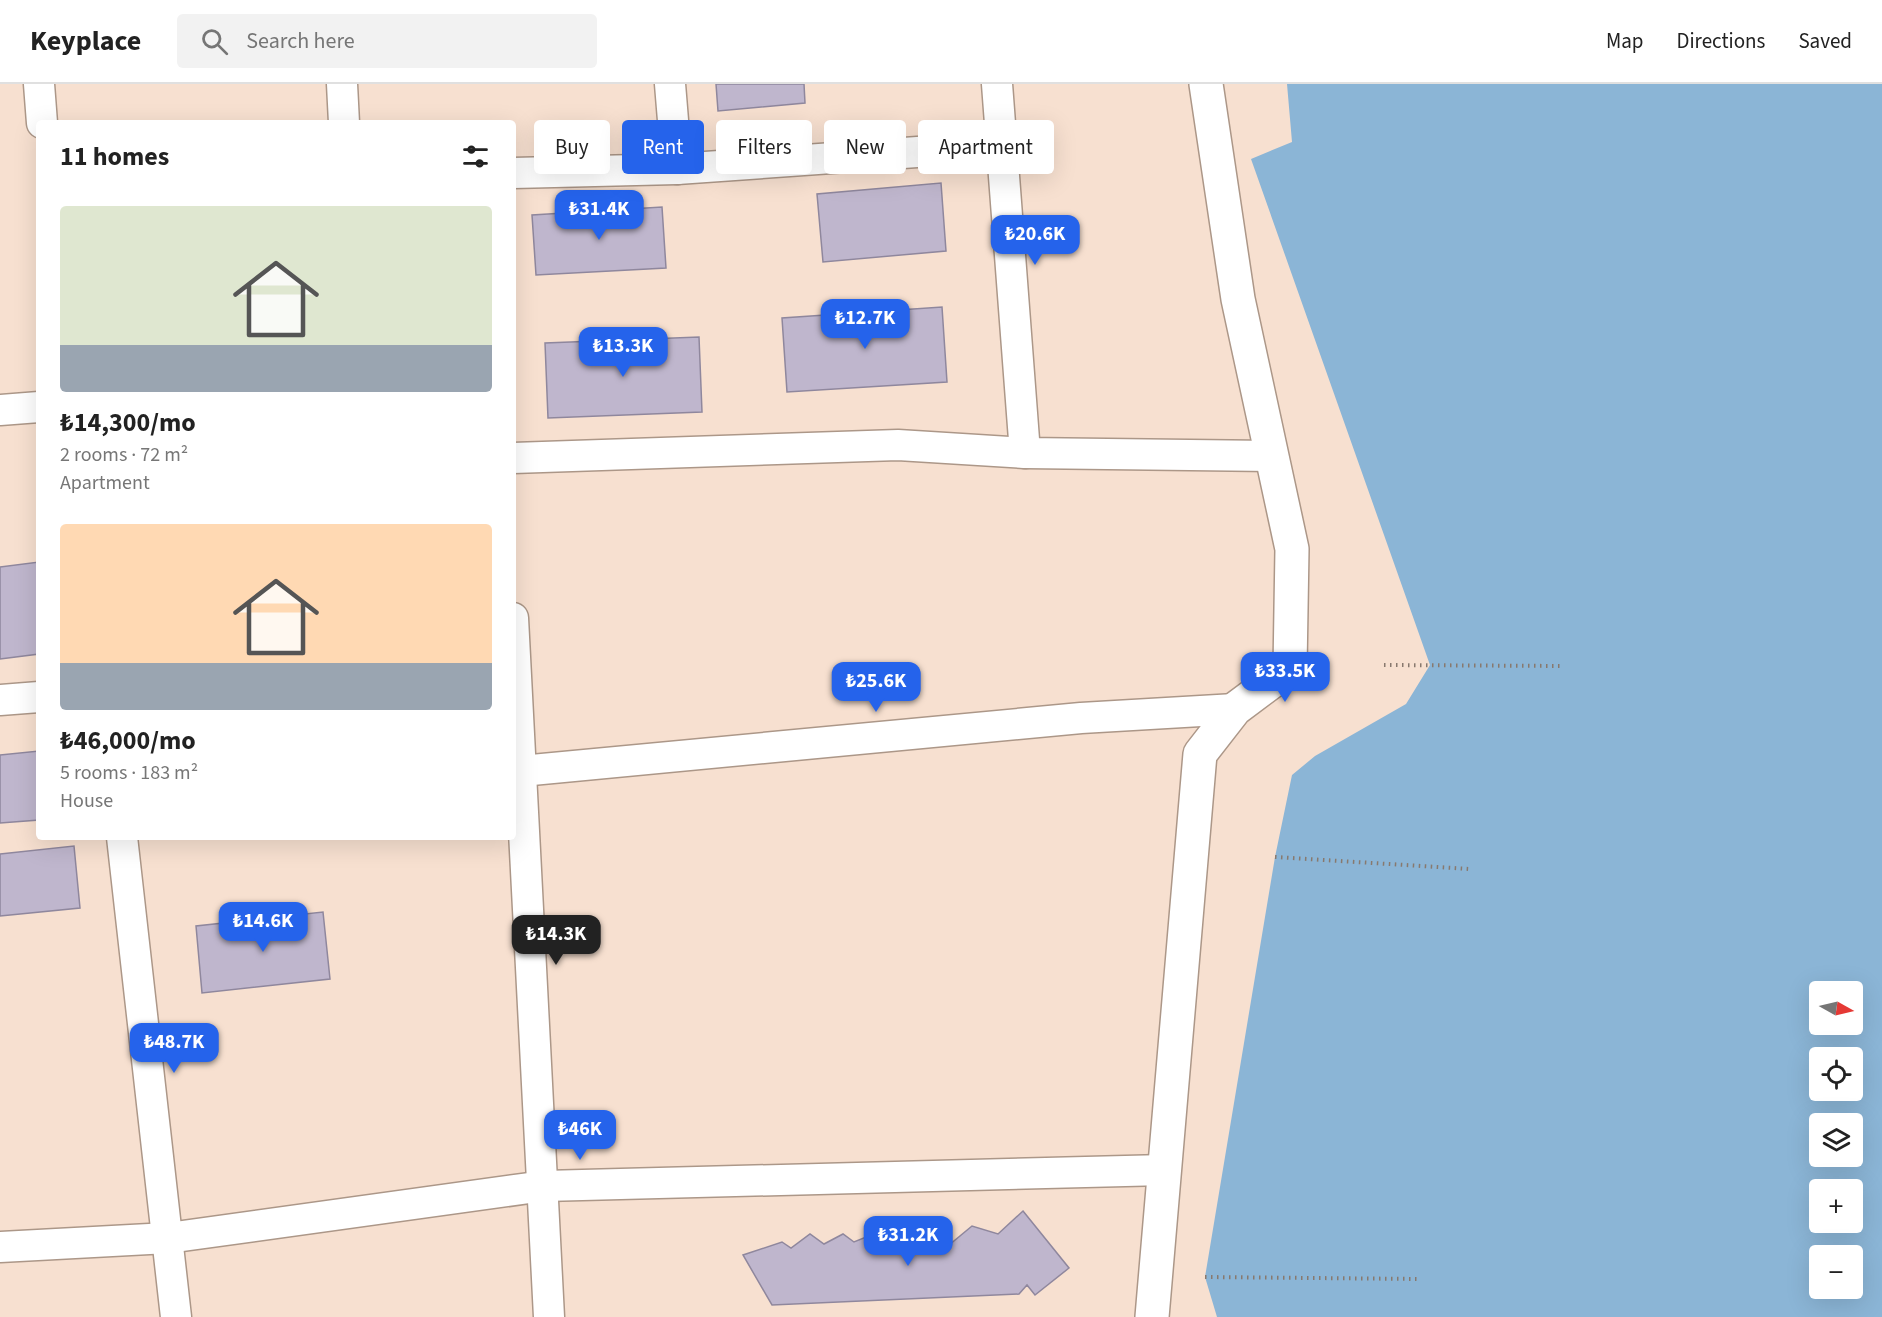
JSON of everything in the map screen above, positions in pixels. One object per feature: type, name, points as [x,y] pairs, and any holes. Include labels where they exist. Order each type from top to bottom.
[{"type":"street","points":[[39,84],[42,120]]},
{"type":"street","points":[[342,84],[344,120]]},
{"type":"street","points":[[670,84],[673,120]]},
{"type":"street","points":[[997,84],[1000,120]]},
{"type":"street","points":[[1152,1317],[1200,754],[1235,710],[1290,668],[1292,549],[1238,300],[1206,84]]},
{"type":"street","points":[[704,167],[918,152]]},
{"type":"street","points":[[516,173],[622,170]]},
{"type":"street","points":[[1004,174],[1025,453]]},
{"type":"street","points":[[0,410],[36,407]]},
{"type":"street","points":[[516,458],[898,445],[1025,453],[1272,456]]},
{"type":"street","points":[[516,675],[549,1317]]},
{"type":"street","points":[[0,700],[36,697]]},
{"type":"street","points":[[521,771],[1081,718],[1235,710]]},
{"type":"street","points":[[122,840],[176,1317]]},
{"type":"street","points":[[0,1247],[168,1238],[544,1186],[1165,1170]]},
{"type":"path","points":[[1384,665],[1564,666]]},
{"type":"path","points":[[1275,857],[1470,869]]},
{"type":"path","points":[[1205,1277],[1420,1279]]},
{"type":"water","points":[[1287,84],[1882,84],[1882,1317],[1217,1317],[1205,1277],[1275,857],[1292,775],[1315,756],[1406,704],[1430,665],[1251,159],[1292,142]]},
{"type":"building","points":[[716,84],[804,84],[805,103],[718,111]]},
{"type":"building","points":[[941,183],[946,251],[823,262],[817,194]]},
{"type":"building","points":[[662,207],[666,268],[536,275],[532,215]]},
{"type":"building","points":[[942,307],[947,382],[787,392],[782,318]]},
{"type":"building","points":[[699,337],[702,412],[548,418],[545,343]]},
{"type":"building","points":[[36,562],[36,654],[0,659],[0,567]]},
{"type":"building","points":[[36,751],[36,820],[0,823],[0,755]]},
{"type":"building","points":[[74,846],[80,908],[0,916],[0,854]]},
{"type":"building","points":[[323,912],[330,979],[202,993],[196,926]]},
{"type":"building","points":[[1023,1211],[1069,1268],[1035,1295],[1027,1285],[1019,1294],[772,1305],[743,1255],[782,1242],[791,1248],[810,1234],[824,1244],[843,1234],[854,1242],[871,1235],[883,1243],[899,1235],[914,1242],[929,1232],[949,1245],[972,1226],[998,1234]]}]
